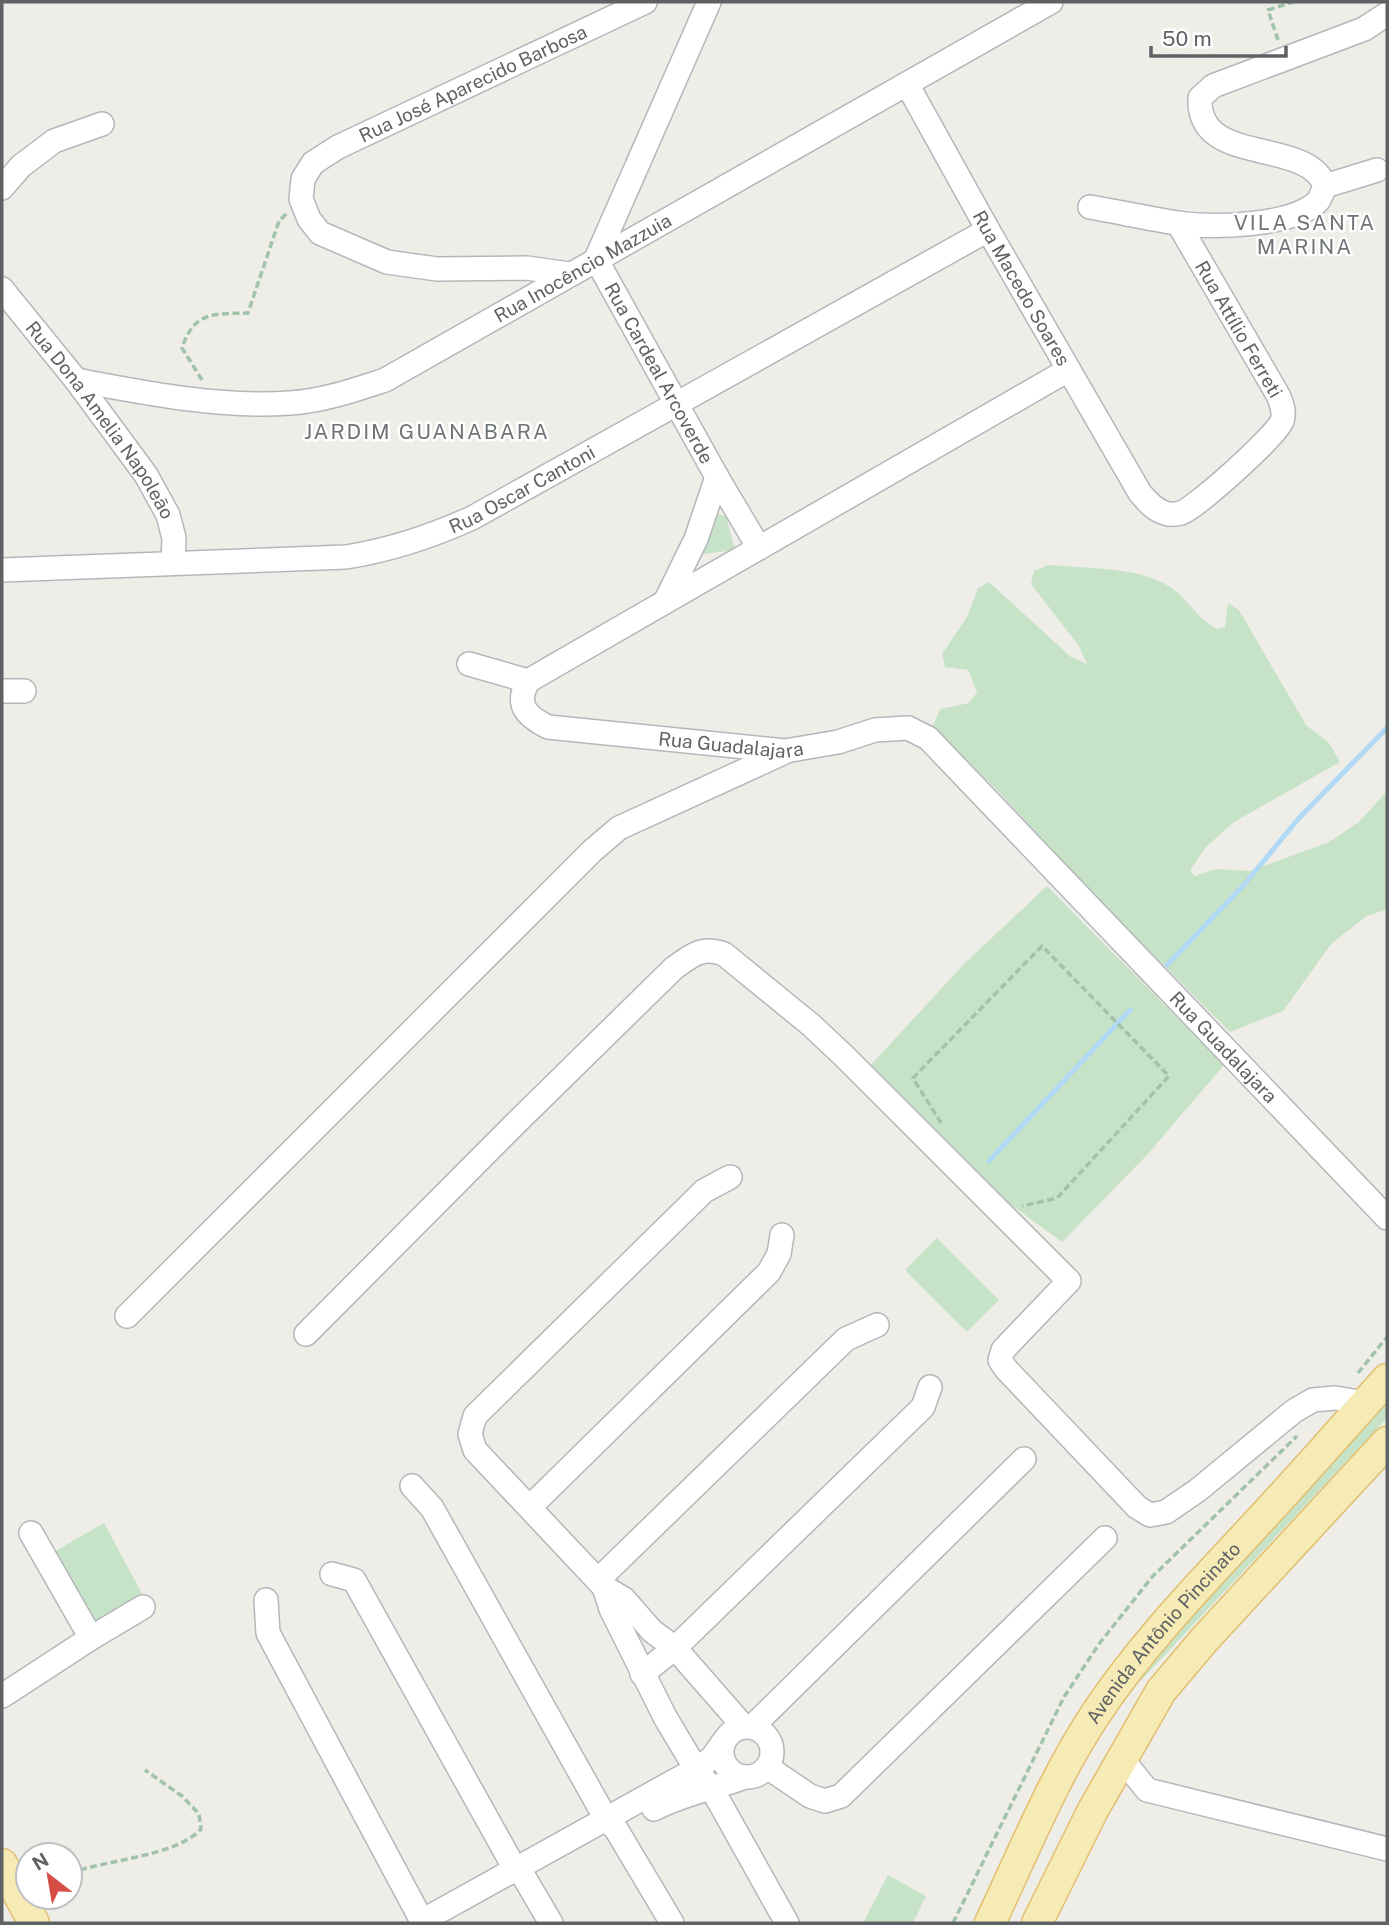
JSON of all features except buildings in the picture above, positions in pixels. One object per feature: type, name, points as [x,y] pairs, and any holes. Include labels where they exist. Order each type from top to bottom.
[{"type":"main road","name":"Avenida Antônio Pincinato","points":[[990,1923],[1053,1788],[1094,1716],[1136,1658],[1182,1603],[1387,1379]]},
{"type":"main road","name":"Avenida Antônio Pincinato","points":[[1040,1916],[1093,1810],[1161,1691],[1204,1640],[1387,1442]]},
{"type":"main road","points":[[1094,1716],[1123,1760]]},
{"type":"main road","points":[[1025,1851],[1044,1863],[1048,1877],[1040,1916]]},
{"type":"main road","points":[[2,1864],[34,1923]]},
{"type":"street","name":"Rua José Aparecido Barbosa","points":[[301,199],[303,179],[313,163],[338,147],[645,2]]},
{"type":"street","points":[[596,258],[709,2]]},
{"type":"street","name":"Rua Inocêncio Mazzuia","points":[[76,380],[231,404],[292,403],[339,395],[384,380],[907,83],[1016,10],[1051,2]]},
{"type":"street","points":[[1090,206],[1178,223],[1236,225],[1281,219],[1308,208],[1320,199],[1325,186],[1320,174],[1303,163],[1256,151],[1219,137],[1205,125],[1199,111],[1200,99],[1213,86],[1364,29],[1387,14]]},
{"type":"street","name":"Rua Macedo Soares","points":[[907,83],[988,230],[1140,493]]},
{"type":"street","points":[[2,188],[21,166],[54,141],[102,124]]},
{"type":"street","points":[[1325,186],[1377,170]]},
{"type":"street","points":[[301,199],[309,219],[320,233],[387,262],[437,269],[527,268],[569,274]]},
{"type":"street","name":"Rua Attílio Ferreti","points":[[1140,493],[1153,507],[1166,514],[1180,513],[1198,503],[1270,437],[1282,422],[1284,409],[1178,223]]},
{"type":"street","name":"Rua Oscar Cantoni","points":[[2,570],[346,557],[404,545],[436,535],[472,518],[988,230]]},
{"type":"street","name":"Rua Cardeal Arcoverde","points":[[596,258],[759,548]]},
{"type":"street","name":"Rua Dona Amelia Napoleão","points":[[2,289],[133,456],[167,515],[174,538],[173,563]]},
{"type":"street","points":[[469,664],[528,681],[1068,370]]},
{"type":"street","name":"Rua Cardeal Arcoverde","points":[[666,600],[696,539],[717,477]]},
{"type":"street","name":"Rua Guadalajara","points":[[528,681],[522,693],[524,708],[535,720],[548,727],[785,751],[838,742],[875,730],[908,728],[928,738],[1387,1218]]},
{"type":"street","points":[[127,1315],[592,851],[619,828],[785,751]]},
{"type":"street","points":[[306,1334],[674,968],[699,952],[711,949],[724,954],[811,1025],[1069,1281],[1003,1350],[1000,1360],[1128,1497],[1150,1515],[1166,1512],[1198,1490],[1294,1411],[1313,1400],[1335,1398],[1365,1403]]},
{"type":"street","points":[[611,1824],[678,1796],[712,1789],[761,1772],[771,1759],[770,1743],[760,1730],[748,1727],[675,1648],[652,1630],[624,1599],[602,1583],[475,1450],[470,1434],[475,1416],[704,1191],[730,1177]]},
{"type":"street","points":[[530,1507],[769,1272],[779,1254],[782,1235]]},
{"type":"street","points":[[602,1583],[846,1339],[877,1325]]},
{"type":"street","points":[[642,1674],[675,1648],[923,1408],[930,1387]]},
{"type":"street","points":[[266,1600],[268,1633],[423,1922],[611,1824],[712,1758],[729,1734],[748,1727],[1024,1459]]},
{"type":"street","points":[[412,1486],[432,1508],[611,1824],[672,1923]]},
{"type":"street","points":[[31,1533],[91,1638]]},
{"type":"street","points":[[767,1767],[810,1796],[825,1801],[841,1796],[1105,1538]]},
{"type":"street","points":[[332,1574],[354,1580],[551,1923]]},
{"type":"street","points":[[602,1583],[611,1609],[642,1674],[696,1769],[712,1789],[787,1923]]},
{"type":"street","points":[[2,1696],[143,1607]]},
{"type":"street","points":[[724,1741],[722,1749],[725,1765],[730,1771],[745,1777]]},
{"type":"street","points":[[1123,1760],[1147,1790],[1387,1849]]},
{"type":"street","points":[[451,1923],[463,1911],[520,1873]]},
{"type":"path","points":[[1284,59],[1268,10],[1293,2]]},
{"type":"path","points":[[201,399],[203,383],[182,348],[187,332],[204,317],[248,313],[279,220],[301,199]]},
{"type":"path","points":[[946,1131],[913,1078],[1042,946],[1170,1076],[1057,1198],[1000,1211]]},
{"type":"path","points":[[84,1868],[154,1853],[194,1837],[201,1829],[199,1814],[191,1805],[145,1770]]},
{"type":"green space","points":[[711,510],[726,517],[735,550],[694,555]]},
{"type":"green space","points":[[1048,565],[1114,570],[1162,582],[1180,595],[1205,621],[1218,629],[1225,627],[1228,603],[1239,610],[1306,725],[1329,743],[1340,762],[1234,822],[1205,848],[1190,871],[1195,876],[1216,869],[1250,871],[1329,842],[1359,822],[1387,791],[1387,909],[1367,916],[1331,944],[1283,1011],[1230,1032],[1087,888],[1000,793],[933,726],[940,709],[969,703],[977,692],[968,670],[945,667],[942,654],[967,617],[978,588],[989,582],[1071,657],[1087,664],[1079,646],[1031,584],[1034,571]]},
{"type":"green space","points":[[1047,886],[1224,1065],[1147,1155],[1062,1242],[998,1195],[869,1067],[964,964]]},
{"type":"green space","points":[[937,1238],[999,1300],[967,1332],[905,1270]]},
{"type":"green space","points":[[1387,1401],[1387,1418],[1135,1687],[1142,1658]]},
{"type":"green space","points":[[104,1523],[146,1601],[91,1638],[45,1557]]},
{"type":"green space","points":[[888,1875],[926,1896],[913,1923],[863,1923]]},
{"type":"waterway","points":[[1167,965],[1243,886],[1299,818],[1387,728]]},
{"type":"waterway","points":[[989,1161],[1130,1010]]},
{"type":"district","name":"VILA SANTA MARINA","points":[[1305,234]]},
{"type":"district","name":"JARDIM GUANABARA","points":[[427,431]]}]
